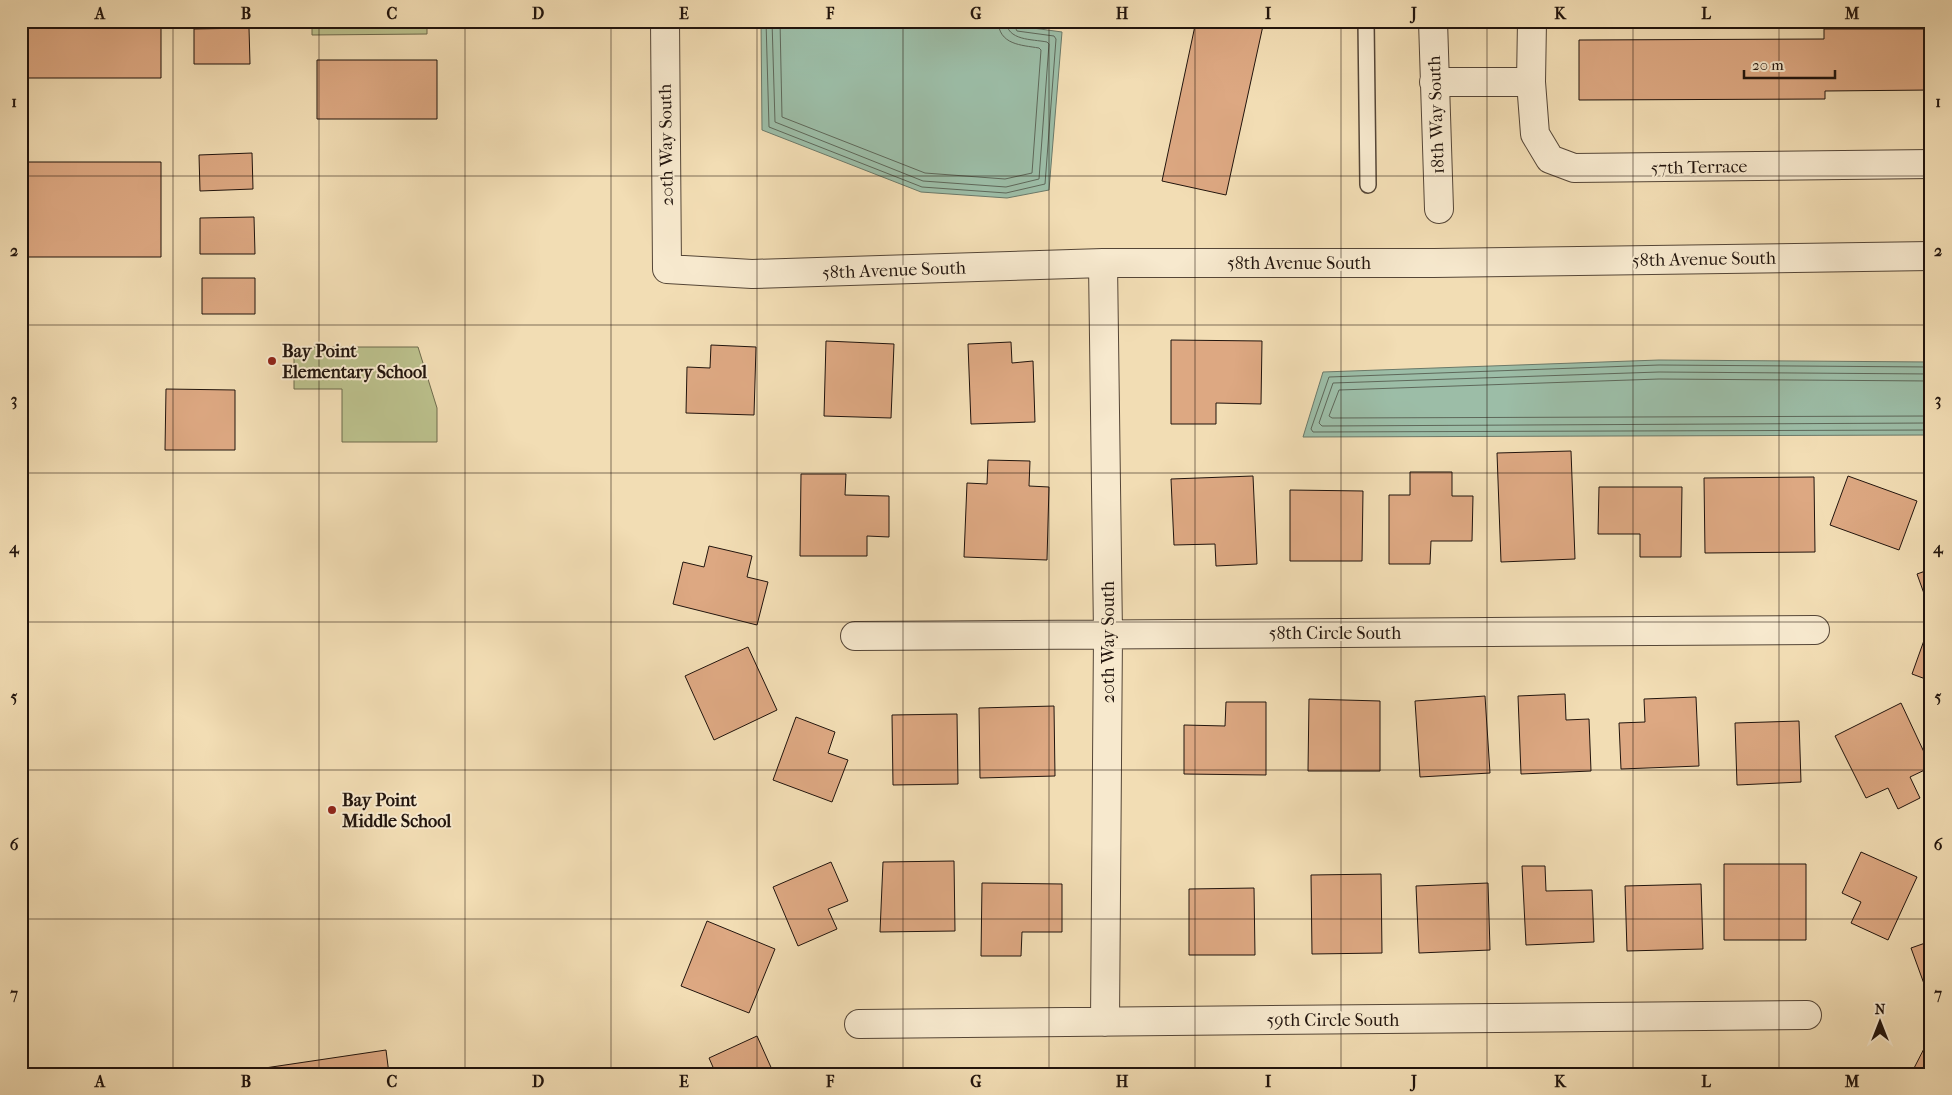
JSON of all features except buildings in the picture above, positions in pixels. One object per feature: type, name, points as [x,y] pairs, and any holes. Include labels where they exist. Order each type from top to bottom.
[{"type":"street","name":"20th Way South","points":[[665,21],[667,269]]},
{"type":"street","name":"18th Way South","points":[[1433,21],[1440,209]]},
{"type":"street","name":"57th Terrace","points":[[1532,21],[1531,82],[1535,134],[1550,158],[1574,168],[1931,164]]},
{"type":"street","points":[[1434,82],[1531,82]]},
{"type":"street","name":"58th Avenue South","points":[[667,269],[752,274],[1104,263],[1434,263],[1931,256]]},
{"type":"street","name":"20th Way South","points":[[1104,263],[1108,634],[1105,1022]]},
{"type":"street","name":"58th Circle South","points":[[855,636],[1815,630]]},
{"type":"street","name":"59th Circle South","points":[[859,1024],[1807,1016]]},
{"type":"lane","points":[[1366,21],[1368,185]]},
{"type":"shaded area","points":[[312,21],[427,21],[427,34],[312,35]]},
{"type":"shaded area","points":[[294,347],[418,347],[437,408],[437,442],[342,442],[342,389],[294,389]]},
{"type":"water","points":[[761,21],[1016,21],[1018,26],[1062,32],[1049,190],[1007,198],[921,192],[762,130]]},
{"type":"water","points":[[1659,360],[1931,362],[1931,435],[1303,437],[1323,372]]},
{"type":"place","name":"Bay Point Elementary School","points":[[272,361]]},
{"type":"place","name":"Bay Point Middle School","points":[[332,810]]}]
